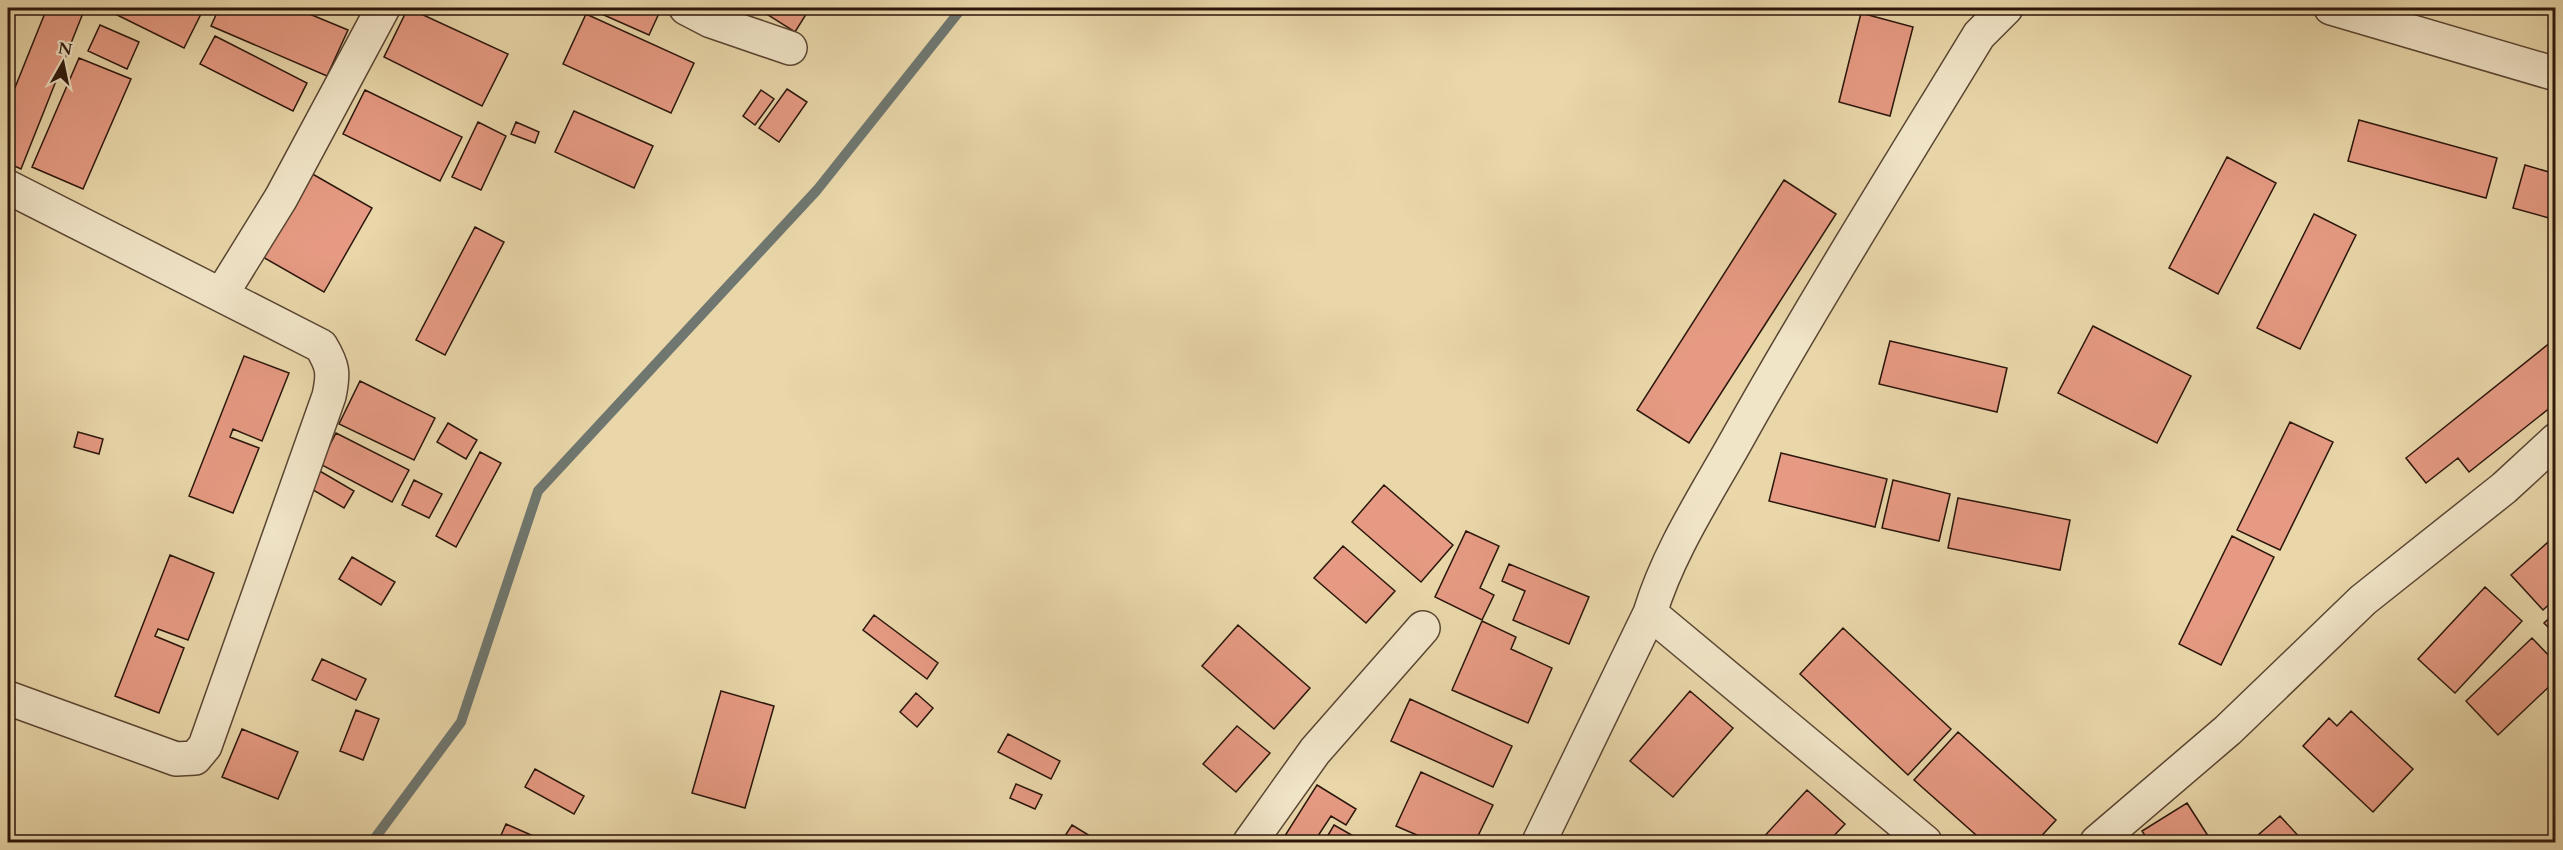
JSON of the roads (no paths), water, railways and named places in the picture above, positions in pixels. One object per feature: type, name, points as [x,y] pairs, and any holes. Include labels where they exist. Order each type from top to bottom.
[{"type":"street","points":[[221,295],[281,198],[383,8]]},
{"type":"street","points":[[686,8],[711,21],[790,48]]},
{"type":"street","points":[[1539,843],[1650,613],[1657,590],[1676,549],[1784,357],[1979,35],[2006,8]]},
{"type":"street","points":[[2331,8],[2556,74]]},
{"type":"street","points":[[8,188],[321,346],[330,361],[334,375],[329,396],[205,746],[195,758],[176,759],[8,698]]},
{"type":"street","points":[[2097,843],[2228,730],[2363,600],[2504,488],[2556,440]]},
{"type":"street","points":[[1650,613],[1925,843]]},
{"type":"street","points":[[1250,843],[1315,751],[1423,628]]},
{"type":"waterway","points":[[372,842],[461,722],[538,491],[817,190],[962,8]]}]
